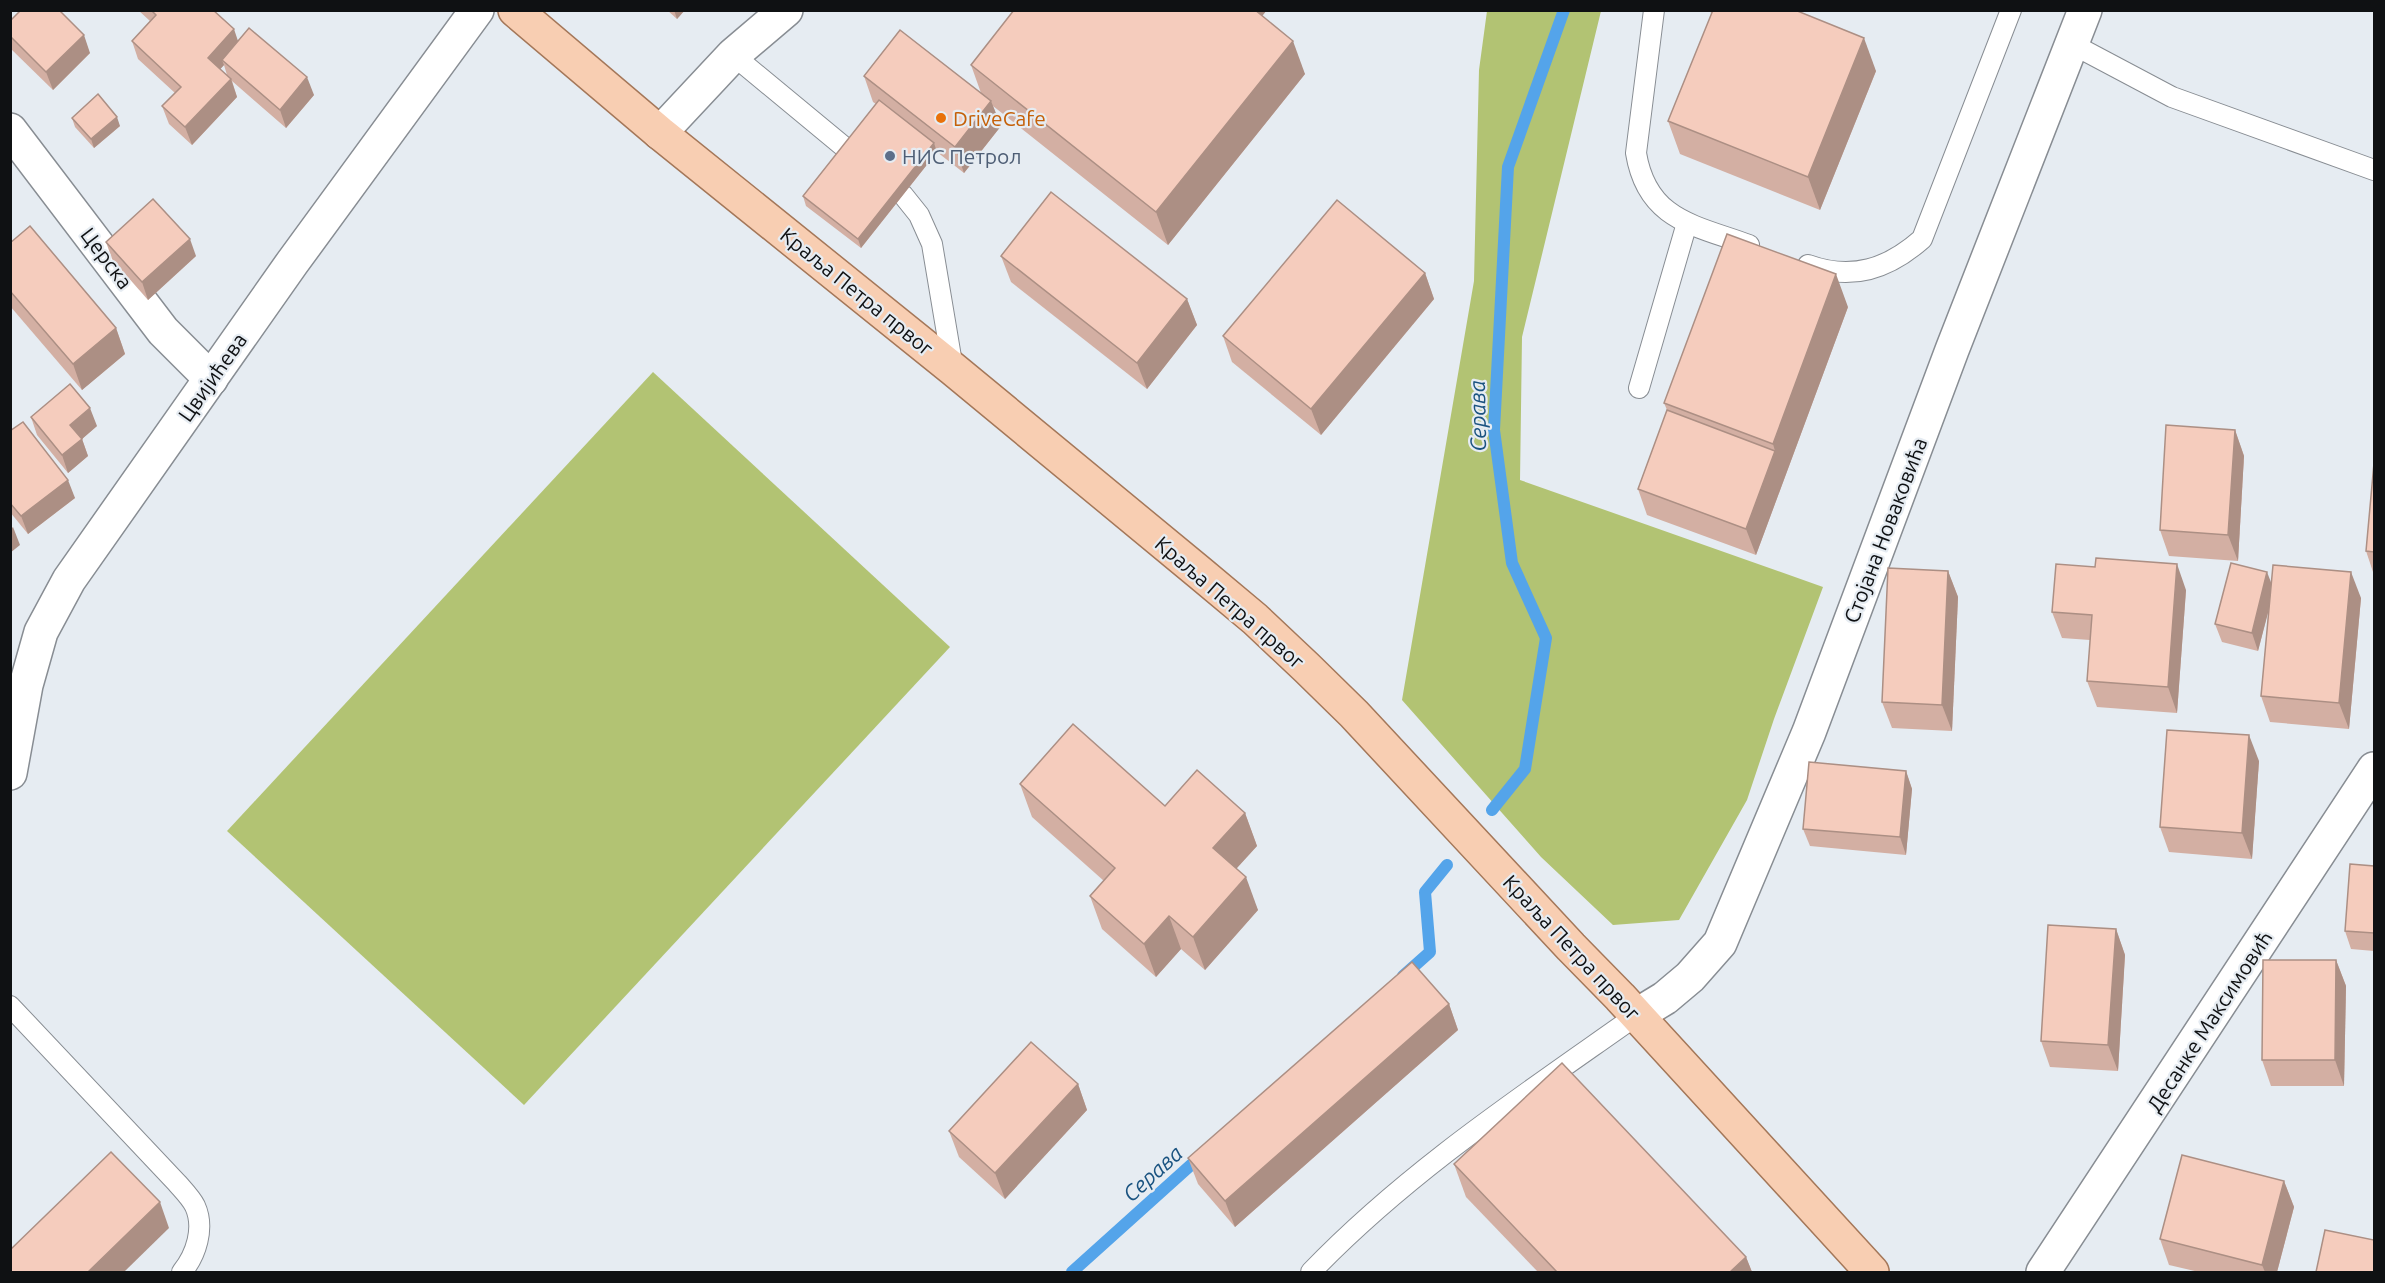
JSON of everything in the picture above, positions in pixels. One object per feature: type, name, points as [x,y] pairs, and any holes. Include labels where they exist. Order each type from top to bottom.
[{"type":"main road","name":"Краља Петра првог","points":[[514,10],[660,133],[953,369],[1245,612],[1307,668],[1403,766],[1636,1015],[1872,1272]]},
{"type":"street","name":"Цвијићева","points":[[10,773],[26,685],[40,632],[69,580],[477,10]]},
{"type":"street","points":[[660,133],[733,55],[786,10]]},
{"type":"street","name":"Стојана Новаковића","points":[[1636,1015],[1665,998],[1690,977],[1720,943],[1809,732],[1952,350],[2085,10]]},
{"type":"street","name":"Церска","points":[[10,130],[163,332],[211,379]]},
{"type":"street","name":"Десанке Максимовић","points":[[2043,1272],[2374,769]]},
{"type":"lane","points":[[1654,10],[1636,153],[1639,172],[1658,204],[1672,215],[1688,223],[1763,249]]},
{"type":"lane","points":[[1785,257],[1828,273],[1850,273],[1872,269],[1890,262],[1907,252],[1922,239],[2011,10]]},
{"type":"lane","points":[[2072,44],[2172,97],[2374,170]]},
{"type":"lane","points":[[733,55],[849,151]]},
{"type":"lane","points":[[903,195],[919,215],[932,244],[953,369]]},
{"type":"lane","points":[[1639,388],[1688,223]]},
{"type":"lane","points":[[10,1006],[177,1183],[195,1206],[199,1224],[196,1249],[182,1272]]},
{"type":"lane","points":[[1311,1272],[1340,1242],[1436,1158],[1636,1015]]},
{"type":"green space","points":[[1487,11],[1601,11],[1522,337],[1520,480],[1823,587],[1747,800],[1679,920],[1613,925],[1541,857],[1402,700],[1474,281],[1479,70]]},
{"type":"green space","points":[[653,372],[950,647],[524,1105],[227,831]]},
{"type":"building","points":[[21,10],[59,10],[84,35],[46,72],[10,36],[10,21]]},
{"type":"building","points":[[151,10],[213,10],[234,29],[208,58],[231,79],[185,127],[162,106],[181,87],[132,41],[156,15]]},
{"type":"building","points":[[1014,10],[1255,10],[1293,41],[1156,212],[971,65]]},
{"type":"building","points":[[1713,10],[1795,10],[1864,38],[1808,177],[1668,121]]},
{"type":"building","points":[[249,28],[307,77],[280,110],[222,60]]},
{"type":"building","points":[[900,30],[991,101],[955,147],[864,76]]},
{"type":"building","points":[[98,94],[117,117],[91,139],[72,118]]},
{"type":"building","points":[[879,100],[934,143],[858,239],[803,196]]},
{"type":"building","points":[[1051,192],[1187,299],[1137,363],[1001,256]]},
{"type":"building","points":[[153,199],[190,239],[142,282],[106,242]]},
{"type":"building","points":[[1337,200],[1425,273],[1311,409],[1223,336]]},
{"type":"building","points":[[30,226],[116,328],[73,364],[10,291],[10,243]]},
{"type":"building","points":[[1727,234],[1836,274],[1773,444],[1664,403]]},
{"type":"building","points":[[70,384],[90,408],[70,425],[82,439],[62,455],[31,417]]},
{"type":"building","points":[[1667,410],[1775,451],[1746,529],[1638,489]]},
{"type":"building","points":[[23,422],[68,480],[21,516],[10,503],[10,431]]},
{"type":"building","points":[[2166,425],[2235,430],[2228,535],[2160,530]]},
{"type":"building","points":[[2374,463],[2374,552],[2366,551]]},
{"type":"building","points":[[2096,558],[2177,564],[2168,687],[2087,681],[2092,615],[2052,612],[2056,564],[2095,567]]},
{"type":"building","points":[[2231,563],[2267,572],[2252,633],[2215,624]]},
{"type":"building","points":[[2273,565],[2351,572],[2339,703],[2261,696]]},
{"type":"building","points":[[1888,568],[1948,571],[1942,705],[1882,702]]},
{"type":"building","points":[[1073,724],[1165,806],[1197,770],[1245,813],[1213,848],[1246,877],[1193,937],[1169,916],[1144,944],[1090,896],[1115,868],[1020,784]]},
{"type":"building","points":[[2167,730],[2249,735],[2242,833],[2160,827]]},
{"type":"building","points":[[1809,762],[1906,771],[1900,837],[1803,829]]},
{"type":"building","points":[[2350,864],[2374,866],[2374,933],[2345,931]]},
{"type":"building","points":[[2048,925],[2116,929],[2108,1045],[2041,1041]]},
{"type":"building","points":[[2263,960],[2336,960],[2335,1060],[2262,1060]]},
{"type":"building","points":[[1412,962],[1449,1004],[1225,1201],[1188,1158]]},
{"type":"building","points":[[1031,1042],[1078,1084],[995,1173],[949,1131]]},
{"type":"building","points":[[1562,1063],[1746,1257],[1730,1272],[1557,1272],[1454,1164]]},
{"type":"building","points":[[111,1152],[160,1202],[88,1272],[10,1272],[10,1250]]},
{"type":"building","points":[[2182,1155],[2284,1181],[2262,1265],[2160,1239]]},
{"type":"building","points":[[2325,1230],[2374,1240],[2374,1272],[2316,1272]]},
{"type":"waterway","name":"Серава","points":[[1492,810],[1525,769],[1546,638],[1512,563],[1494,430],[1508,167],[1564,10]]},
{"type":"waterway","name":"Серава","points":[[1403,976],[1430,952],[1425,892],[1447,865]]},
{"type":"waterway","name":"Серава","points":[[1072,1272],[1202,1155]]},
{"type":"place","name":"DriveCafe","points":[[941,118]]},
{"type":"place","name":"НИС Петрол","points":[[890,156]]}]
